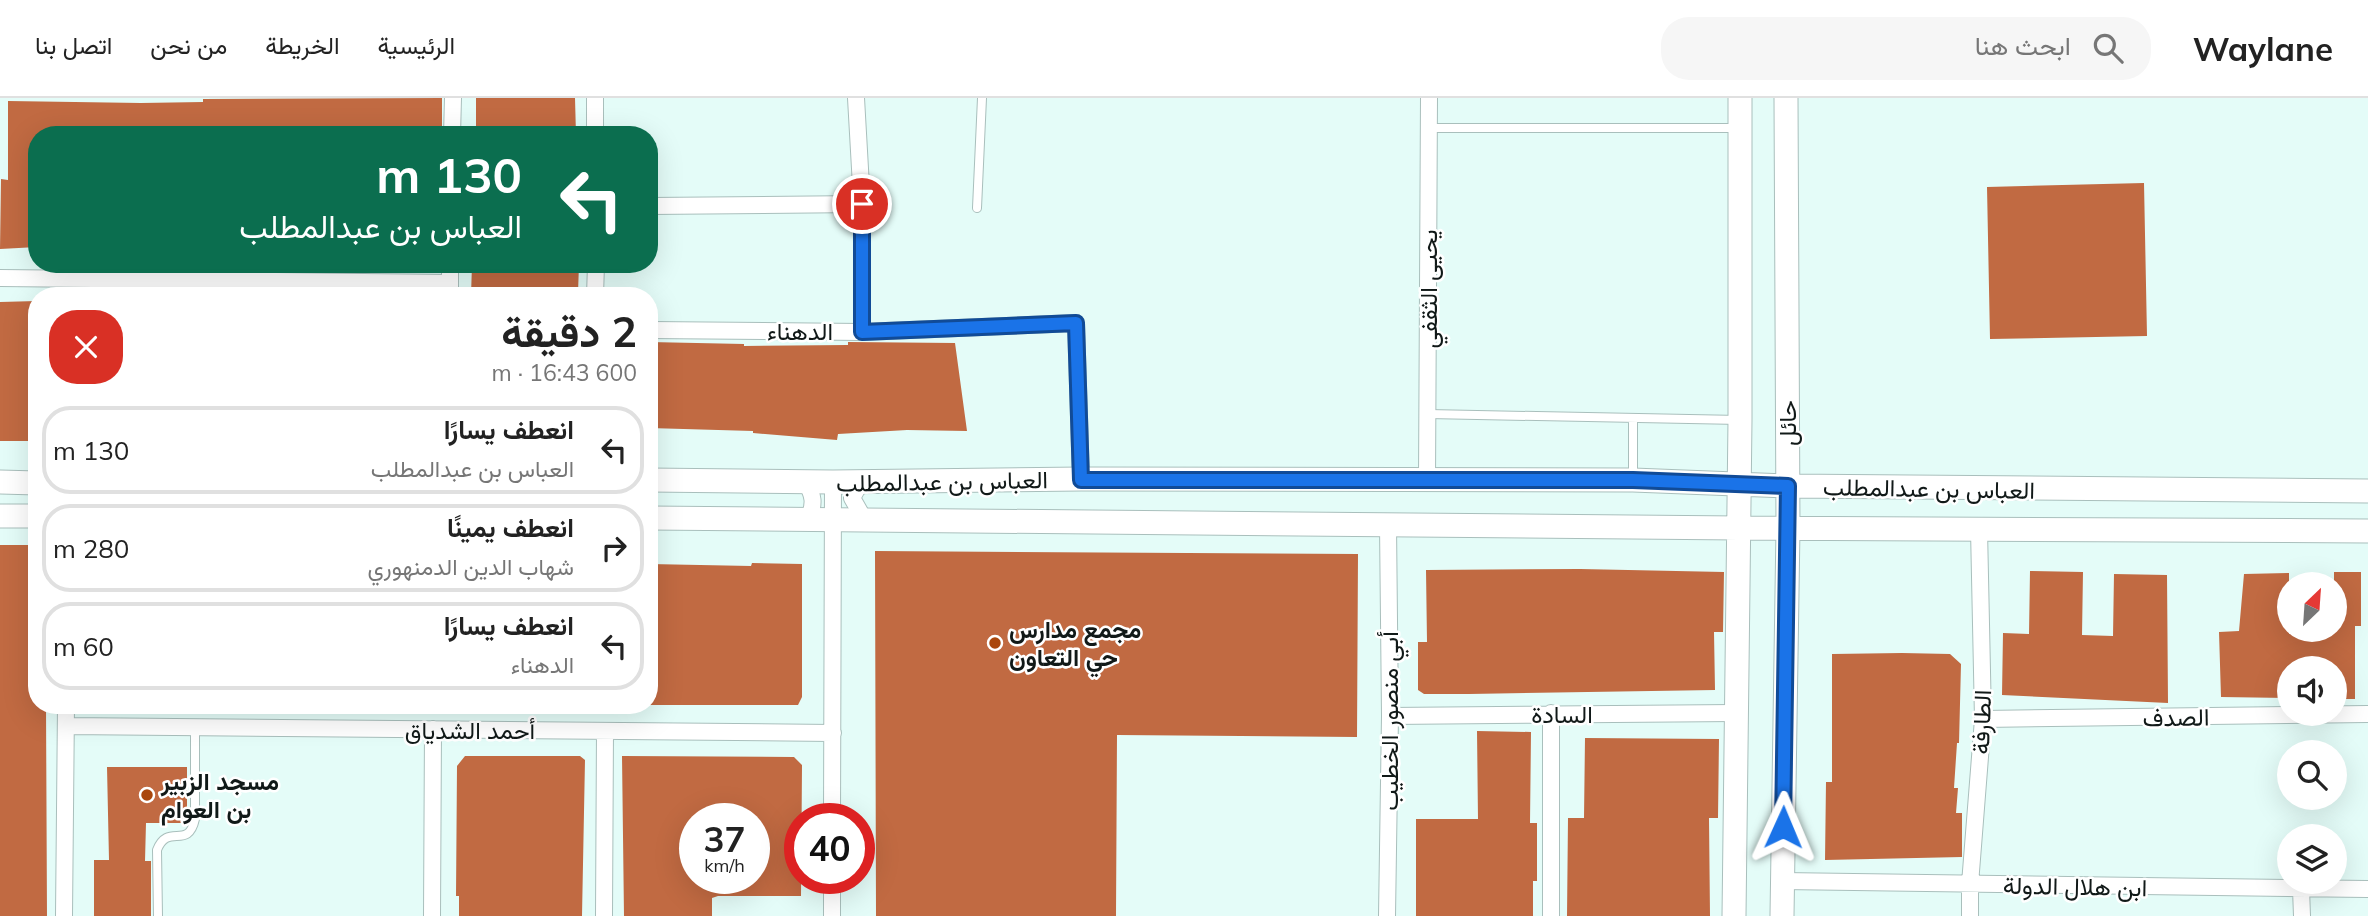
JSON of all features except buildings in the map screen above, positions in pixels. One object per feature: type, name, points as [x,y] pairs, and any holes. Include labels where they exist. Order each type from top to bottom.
[{"type":"street","points":[[452,126],[453,98]]},
{"type":"street","points":[[595,98],[596,126]]},
{"type":"street","points":[[856,98],[862,204],[862,332]]},
{"type":"street","name":"يحيى الثقفي","points":[[1427,480],[1429,98]]},
{"type":"street","name":"حائل","points":[[1734,916],[1740,420],[1740,98]]},
{"type":"street","name":"حائل","points":[[1782,916],[1788,528],[1786,98]]},
{"type":"street","points":[[658,206],[862,204]]},
{"type":"street","points":[[0,278],[368,287]]},
{"type":"street","name":"الدهناء","points":[[658,330],[862,332],[1076,323],[1081,480]]},
{"type":"street","name":"العباس بن عبدالمطلب","points":[[658,480],[1633,480],[1788,486],[2368,491]]},
{"type":"street","points":[[0,482],[28,483]]},
{"type":"street","points":[[805,482],[812,493],[813,507],[808,519]]},
{"type":"street","points":[[832,803],[833,482]]},
{"type":"street","points":[[864,519],[852,498],[865,482]]},
{"type":"street","points":[[0,516],[28,516]]},
{"type":"street","name":"العباس بن عبدالمطلب","points":[[658,518],[2368,531]]},
{"type":"street","name":"أبي منصور الخطيب","points":[[1387,916],[1390,716],[1388,525]]},
{"type":"street","name":"الطارفة","points":[[1970,916],[1970,884],[1983,719],[1979,528]]},
{"type":"street","points":[[1551,713],[1551,916]]},
{"type":"street","name":"السادة","points":[[1390,716],[1735,713]]},
{"type":"street","points":[[64,916],[66,714]]},
{"type":"street","name":"الصدف","points":[[1983,719],[2368,714]]},
{"type":"street","name":"أحمد الشدياق","points":[[66,726],[833,733]]},
{"type":"street","points":[[432,916],[433,729]]},
{"type":"street","points":[[604,916],[605,731]]},
{"type":"street","name":"ابن هلال الدولة","points":[[1782,881],[2277,889]]},
{"type":"street","name":"ابن هلال الدولة","points":[[2347,890],[2368,890]]},
{"type":"street","points":[[832,894],[832,916]]},
{"type":"street","points":[[2301,894],[2302,916]]},
{"type":"lane","points":[[977,208],[982,98]]},
{"type":"lane","points":[[1429,128],[1740,128]]},
{"type":"lane","points":[[1428,414],[1740,420]]},
{"type":"lane","points":[[1633,418],[1633,480]]},
{"type":"lane","points":[[158,916],[157,850],[160,841],[166,837],[188,835],[193,830],[195,727]]},
{"type":"place","name":"مجمع مدارس حي التعاون","points":[[995,643]]},
{"type":"place","name":"مسجد الزبير بن العوام","points":[[147,795]]},
{"type":"route","points":[[862,204],[862,332],[1076,323],[1081,480],[1633,480],[1788,486],[1783,827]]}]
